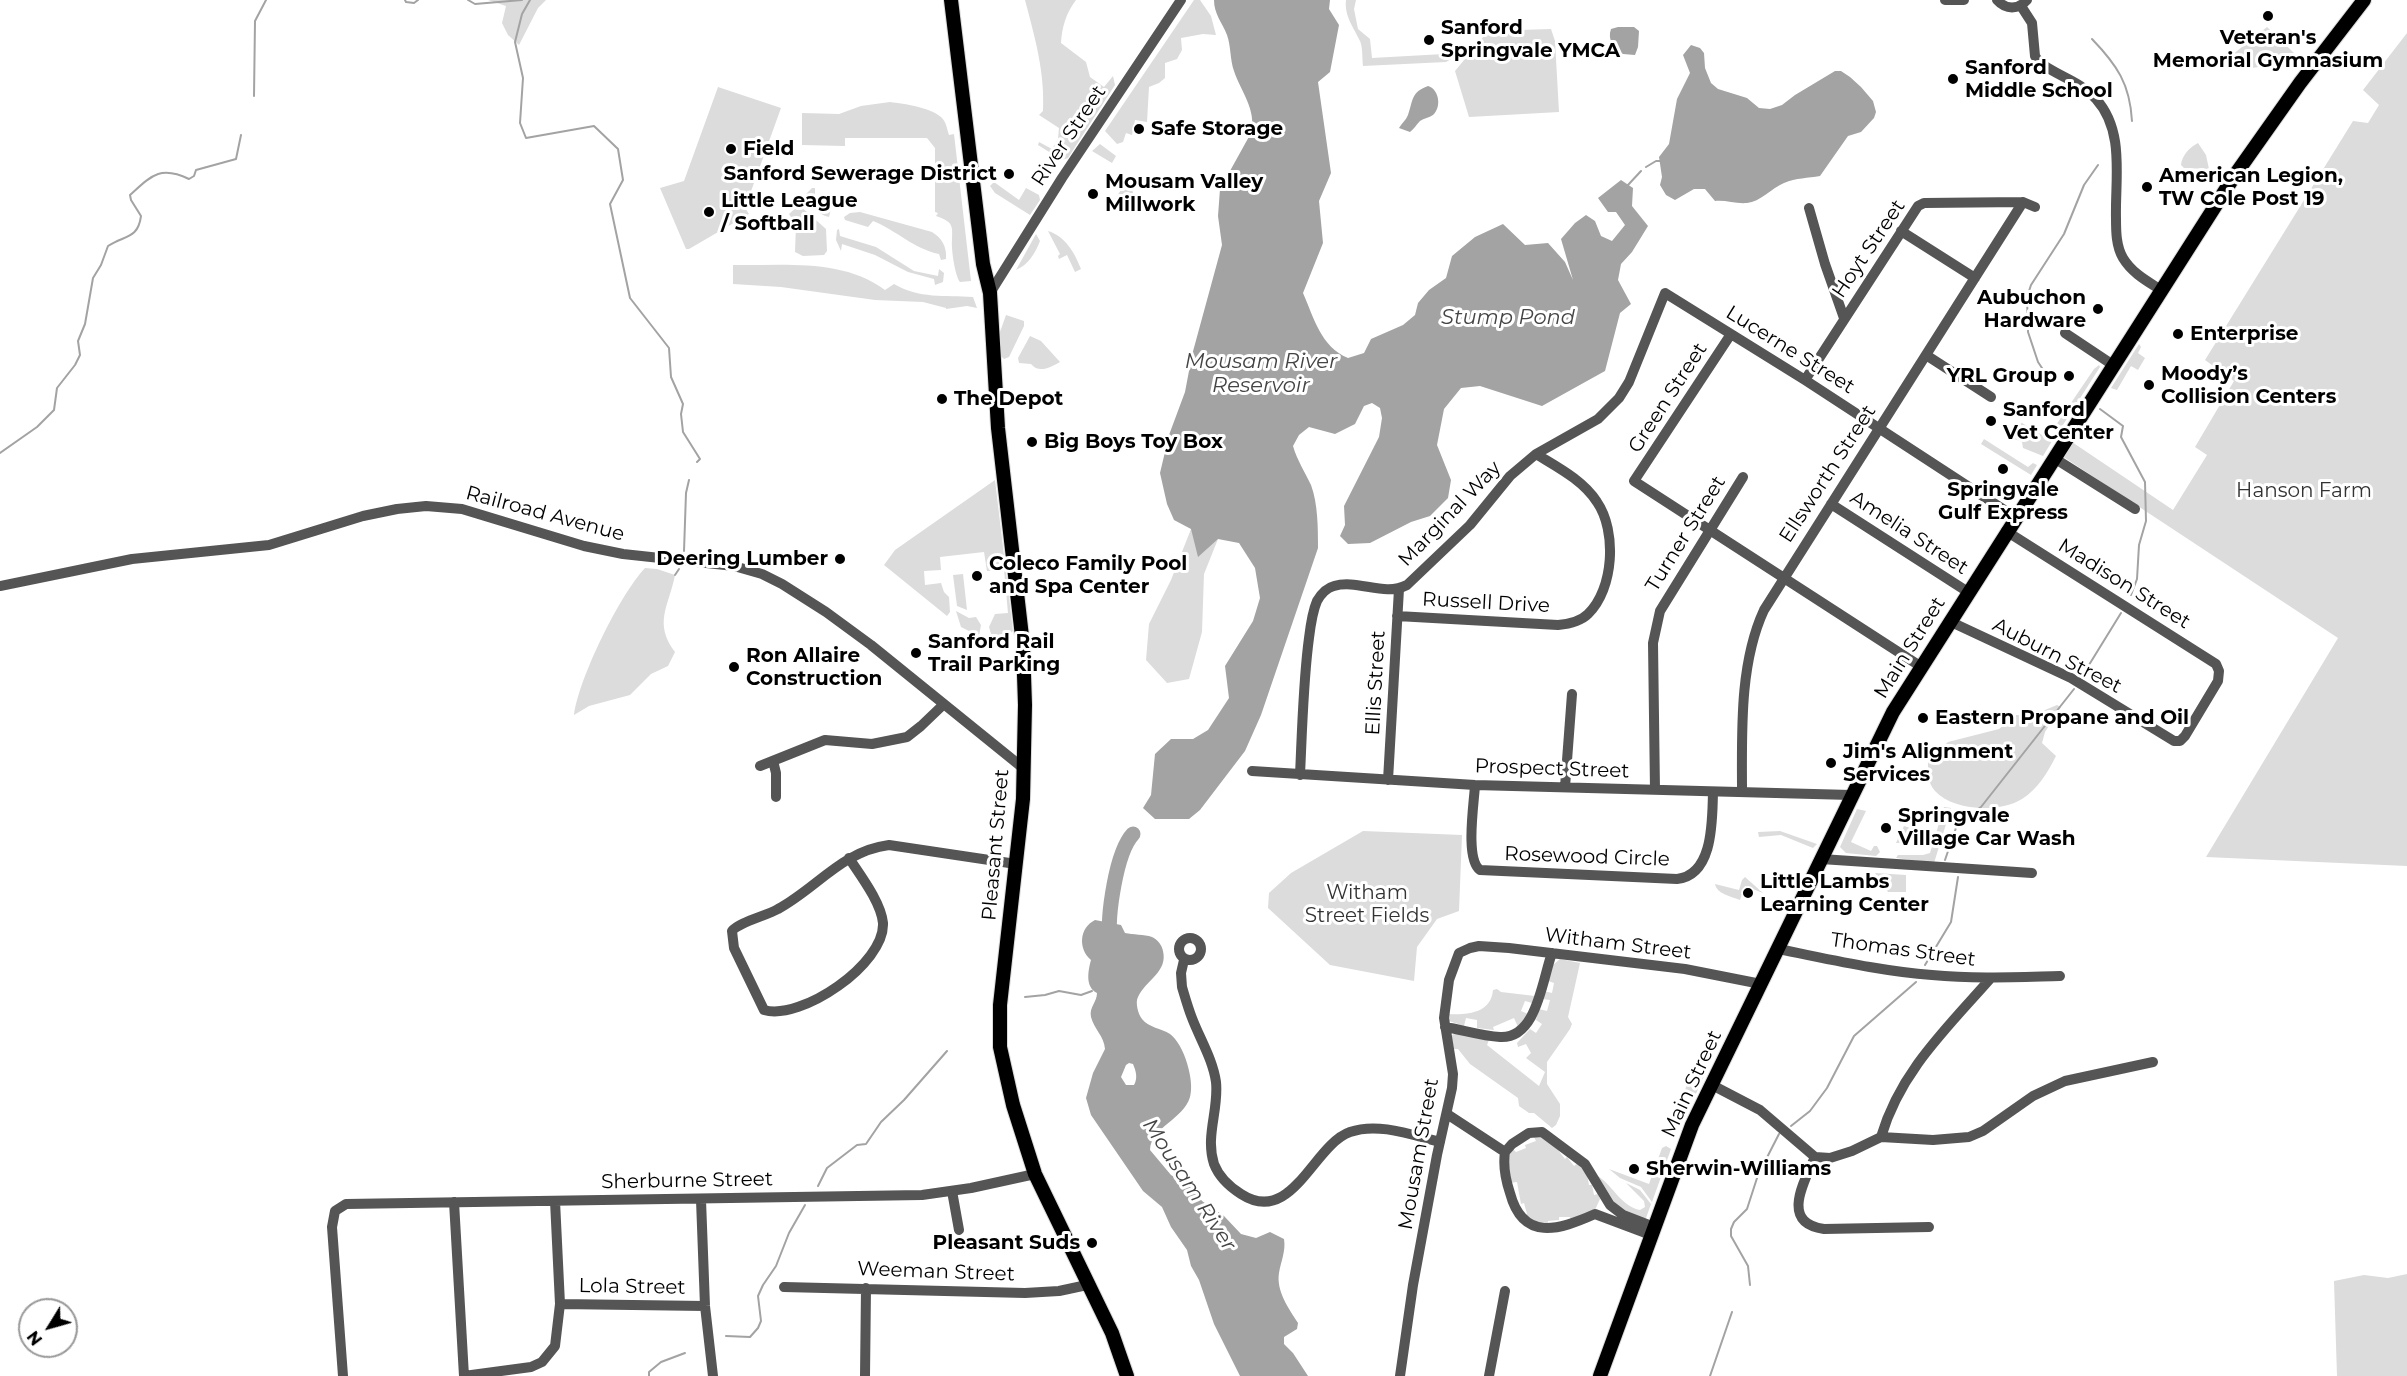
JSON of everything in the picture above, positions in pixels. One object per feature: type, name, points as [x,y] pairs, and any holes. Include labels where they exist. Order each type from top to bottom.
[{"type":"main road","name":"Pleasant Street","points":[[951,0],[983,264],[990,293],[998,428],[1023,645],[1025,705],[1023,799],[1000,1005],[1000,1039],[1012,1102],[1035,1174],[1112,1333],[1127,1376]]},
{"type":"main road","name":"Main Street","points":[[1600,1376],[1684,1143],[1882,733],[1920,666],[2264,132],[2364,0]]},
{"type":"street","name":"River Street","points":[[990,293],[1062,178],[1181,0]]},
{"type":"street","points":[[1945,0],[1964,0]]},
{"type":"street","points":[[1997,0],[2007,7],[2024,3],[2032,22],[2035,56],[2039,62],[2084,88],[2097,99],[2112,124],[2116,154],[2116,233],[2120,251],[2134,272],[2162,290]]},
{"type":"street","name":"Hoyt Street","points":[[1805,380],[1916,208],[1924,203],[2023,202],[2035,207]]},
{"type":"street","name":"Ellsworth Street","points":[[1742,792],[1742,720],[1746,682],[1759,621],[1830,504],[2023,202]]},
{"type":"street","points":[[1809,208],[1844,318]]},
{"type":"street","points":[[1901,231],[1976,278]]},
{"type":"street","name":"Lucerne Street","points":[[1665,293],[1805,380],[2015,517]]},
{"type":"street","name":"Marginal Way","points":[[1300,775],[1305,675],[1311,624],[1318,600],[1327,590],[1341,585],[1399,589],[1407,585],[1459,536],[1510,476],[1536,454],[1598,418],[1619,398],[1629,382],[1665,293]]},
{"type":"street","points":[[2064,333],[2113,365]]},
{"type":"street","name":"Green Street","points":[[1708,531],[1634,481],[1731,334]]},
{"type":"street","points":[[1926,355],[1991,397]]},
{"type":"street","name":"Russell Drive","points":[[1397,616],[1558,625],[1575,621],[1588,614],[1601,596],[1605,584],[1609,543],[1605,518],[1590,492],[1536,454]]},
{"type":"street","points":[[2054,458],[2135,509]]},
{"type":"street","name":"Turner Street","points":[[1655,790],[1653,644],[1656,626],[1667,597],[1743,477]]},
{"type":"street","name":"Amelia Street","points":[[1830,504],[1968,592]]},
{"type":"street","name":"Railroad Avenue","points":[[0,586],[132,559],[269,545],[378,512],[440,506],[471,512],[602,550],[734,566],[762,574],[798,593],[835,618],[1023,768]]},
{"type":"street","points":[[1708,531],[1920,666]]},
{"type":"street","name":"Madison Street","points":[[2006,531],[2213,662],[2219,671],[2218,681],[2180,741]]},
{"type":"street","name":"Ellis Street","points":[[1388,780],[1399,589]]},
{"type":"street","name":"Auburn Street","points":[[1949,621],[2063,674],[2174,741],[2180,741]]},
{"type":"street","points":[[1565,787],[1572,694]]},
{"type":"street","points":[[760,766],[825,740],[872,744],[898,740],[914,732],[944,704]]},
{"type":"street","points":[[773,761],[776,773],[776,797]]},
{"type":"street","name":"Prospect Street","points":[[1252,771],[1474,785],[1851,795]]},
{"type":"street","name":"Rosewood Circle","points":[[1474,785],[1472,854],[1475,865],[1480,870],[1670,879],[1687,877],[1702,861],[1711,832],[1713,792]]},
{"type":"street","points":[[849,858],[880,912],[882,933],[875,950],[864,964],[834,989],[800,1005],[767,1012],[761,1008],[734,948],[731,933],[735,927],[758,919],[790,902],[849,858],[872,847],[889,845],[1016,864]]},
{"type":"street","points":[[1821,859],[2032,873]]},
{"type":"street","name":"Witham Street","points":[[1470,948],[1509,948],[1685,969],[1761,984]]},
{"type":"street","name":"Mousam Street","points":[[1400,1376],[1413,1285],[1452,1088],[1453,1074],[1445,1027],[1445,1004],[1452,965],[1459,953],[1470,948]]},
{"type":"street","name":"Thomas Street","points":[[1778,949],[1910,973],[1990,979],[2060,976]]},
{"type":"street","points":[[1445,1027],[1502,1037],[1519,1033],[1531,1018],[1552,953]]},
{"type":"street","points":[[1184,960],[1181,973],[1182,987],[1215,1081],[1216,1093],[1210,1132],[1215,1164],[1225,1182],[1244,1196],[1260,1201],[1277,1200],[1300,1182],[1340,1137],[1359,1129],[1384,1129],[1440,1142]]},
{"type":"street","points":[[1881,1137],[1886,1119],[1910,1072],[1990,979]]},
{"type":"street","points":[[1712,1085],[1760,1110],[1815,1157],[1830,1158],[1852,1151],[1881,1137],[1933,1140],[1969,1137],[1983,1131],[2033,1096],[2065,1081],[2153,1062]]},
{"type":"street","points":[[1447,1114],[1505,1152]]},
{"type":"street","points":[[1604,1197],[1595,1214],[1578,1222],[1555,1228],[1534,1226],[1517,1215],[1507,1183],[1505,1152],[1512,1144],[1529,1133],[1542,1132],[1585,1164],[1594,1176],[1604,1197],[1623,1215],[1653,1231]]},
{"type":"street","points":[[1815,1157],[1798,1204],[1801,1215],[1810,1224],[1824,1229],[1929,1227]]},
{"type":"street","name":"Sherburne Street","points":[[342,1376],[332,1227],[334,1214],[338,1208],[346,1204],[922,1195],[1035,1174]]},
{"type":"street","points":[[952,1191],[959,1230]]},
{"type":"street","points":[[701,1200],[705,1306],[713,1376]]},
{"type":"street","points":[[453,1202],[464,1376],[522,1369],[542,1362],[555,1346],[560,1304],[555,1201]]},
{"type":"street","points":[[1595,1214],[1653,1231]]},
{"type":"street","name":"Weeman Street","points":[[784,1287],[1025,1293],[1056,1291],[1087,1285]]},
{"type":"street","points":[[865,1376],[866,1288]]},
{"type":"street","points":[[1489,1376],[1505,1291]]},
{"type":"street","name":"Lola Street","points":[[560,1304],[705,1306]]},
{"type":"green space","points":[[488,0],[546,0],[538,8],[519,45],[508,35],[502,23],[506,6]]},
{"type":"green space","points":[[1025,0],[1076,0],[1065,20],[1061,43],[1086,62],[1090,77],[1104,87],[1113,76],[1115,85],[1068,158],[1062,160],[1038,145],[1039,142],[1052,149],[1058,139],[1059,128],[1039,115],[1043,111],[1041,69]]},
{"type":"green space","points":[[1194,0],[1200,0],[1211,16],[1216,35],[1203,34],[1181,38],[1182,50],[1177,59],[1165,63],[1165,78],[1149,87],[1147,122],[1135,120],[1132,135],[1126,133],[1123,142],[1117,144],[1105,131]]},
{"type":"green space","points":[[1346,0],[1356,0],[1354,9],[1358,29],[1370,39],[1372,58],[1462,53],[1446,62],[1363,66],[1361,44],[1348,17]]},
{"type":"green space","points":[[2267,27],[2294,53],[2285,66],[2277,64],[2252,68],[2232,55]]},
{"type":"green space","points":[[1551,29],[1555,41],[1559,112],[1469,117],[1455,71],[1488,31]]},
{"type":"green space","name":"Hanson Farm","points":[[2407,33],[2407,866],[2206,857],[2338,638],[2059,454],[2069,440],[2173,510],[2207,455],[2195,447],[2234,381],[2205,360],[2353,121],[2368,123],[2379,105],[2363,90]]},
{"type":"green space","name":"Field","points":[[718,87],[781,108],[745,208],[749,214],[686,249],[660,188],[684,181]]},
{"type":"green space","points":[[890,102],[917,106],[936,114],[944,121],[949,135],[954,134],[971,281],[960,282],[958,279],[953,255],[952,227],[948,222],[936,216],[938,213],[935,212],[935,148],[927,138],[845,138],[845,146],[802,145],[802,113],[839,114],[861,106]]},
{"type":"green space","points":[[2198,143],[2206,155],[2209,169],[2184,168],[2181,165],[2185,155]]},
{"type":"green space","points":[[1100,144],[1116,156],[1112,163],[1092,151]]},
{"type":"green space","points":[[994,182],[1019,200],[1026,188],[1039,195],[1040,200],[1030,215],[995,193],[990,186]]},
{"type":"green space","points":[[1126,182],[1132,189],[1135,200],[1128,211],[1121,214],[1110,207]]},
{"type":"green space","points":[[815,188],[815,196],[834,197],[829,217],[817,212],[811,206],[806,194]]},
{"type":"green space","points":[[799,205],[826,229],[827,251],[824,255],[803,256],[795,252],[796,225],[789,214]]},
{"type":"green space","points":[[860,212],[932,232],[943,243],[946,259],[941,260],[939,254],[913,244],[873,221],[868,227],[845,220],[844,217],[850,213]]},
{"type":"green space","points":[[839,229],[840,236],[876,247],[914,271],[938,276],[939,269],[944,273],[943,282],[935,285],[934,279],[908,272],[875,255],[842,244],[841,251],[836,240]]},
{"type":"green space","points":[[1048,231],[1054,233],[1069,246],[1081,269],[1075,272],[1067,255],[1059,259],[1060,254]]},
{"type":"green space","points":[[1036,234],[1040,241],[1036,250],[1028,262],[1016,270]]},
{"type":"green space","points":[[733,265],[792,265],[831,268],[868,280],[885,290],[894,284],[923,294],[973,297],[977,308],[967,306],[946,309],[923,302],[875,300],[781,287],[733,284]]},
{"type":"green space","points":[[1006,315],[1024,321],[1024,326],[1009,357],[1004,359],[1001,356],[1000,332]]},
{"type":"green space","points":[[1030,336],[1041,341],[1060,362],[1041,369],[1031,364],[1019,363],[1018,358]]},
{"type":"green space","points":[[2139,344],[2141,347],[2138,353],[2145,358],[2138,370],[2131,366],[2117,390],[2111,388]]},
{"type":"green space","points":[[2099,365],[2100,367],[2061,428],[2054,428],[2094,369]]},
{"type":"green space","points":[[2022,423],[2047,438],[2049,436],[2052,441],[2043,456],[2023,448],[2022,442],[2012,438],[2019,424]]},
{"type":"green space","points":[[1984,439],[2028,467],[2033,463],[2037,465],[2031,475],[1981,444]]},
{"type":"green space","points":[[995,480],[1013,631],[1004,636],[992,637],[989,627],[995,614],[1008,613],[1004,570],[987,571],[984,552],[940,557],[941,570],[924,571],[925,585],[941,583],[944,592],[949,597],[950,612],[947,616],[884,565],[895,550]]},
{"type":"green space","points":[[1191,529],[1218,539],[1204,574],[1202,632],[1189,679],[1167,683],[1146,660],[1149,624],[1171,580]]},
{"type":"green space","points":[[645,568],[675,575],[664,614],[664,623],[668,642],[675,652],[668,666],[651,674],[630,695],[589,706],[574,715],[584,680],[612,617]]},
{"type":"green space","points":[[963,574],[967,610],[957,606],[953,575]]},
{"type":"green space","points":[[956,611],[969,618],[976,617],[981,625],[979,636],[961,627]]},
{"type":"green space","points":[[2057,705],[2061,707],[2045,732],[2042,743],[2056,756],[2038,785],[2022,799],[2002,806],[1977,808],[1953,803],[1932,788],[1928,776],[1928,760],[1948,742],[1999,729],[2016,715],[2033,715]]},
{"type":"green space","points":[[1944,807],[1951,808],[1934,863],[1896,858],[1898,855],[1930,853]]},
{"type":"green space","points":[[1857,809],[1866,811],[1851,842],[1871,851],[1874,846],[1877,846],[1880,852],[1876,856],[1846,853],[1840,847]]},
{"type":"green space","points":[[1913,822],[1917,824],[1912,841],[1896,843],[1904,826],[1910,828]]},
{"type":"green space","name":"Witham Street Fields","points":[[1363,831],[1462,835],[1459,911],[1437,919],[1417,947],[1414,981],[1330,965],[1268,908],[1269,893],[1291,873]]},
{"type":"green space","points":[[1780,831],[1817,844],[1813,848],[1781,835],[1759,837],[1758,832]]},
{"type":"green space","points":[[1875,873],[1906,875],[1906,892],[1888,892]]},
{"type":"green space","points":[[1745,877],[1763,893],[1745,886],[1740,900],[1721,892],[1715,884],[1739,890]]},
{"type":"green space","points":[[1560,959],[1580,963],[1568,1017],[1572,1024],[1547,1062],[1547,1084],[1560,1104],[1560,1116],[1552,1128],[1534,1113],[1529,1113],[1519,1106],[1518,1098],[1470,1064],[1458,1049],[1454,1049],[1451,1036],[1455,1033],[1489,1040],[1487,1045],[1539,1086],[1545,1072],[1526,1058],[1531,1053],[1526,1044],[1518,1047],[1517,1043],[1530,1029],[1536,1033],[1542,1024],[1536,1020],[1539,1009],[1547,1011],[1550,1000],[1542,999],[1544,991],[1552,993],[1554,983],[1548,981],[1553,965]]},
{"type":"green space","points":[[1497,989],[1501,992],[1535,996],[1532,1003],[1525,1001],[1521,1011],[1528,1014],[1518,1027],[1514,1018],[1493,1027],[1494,1030],[1477,1028],[1477,1020],[1466,1018],[1464,1026],[1449,1021],[1448,1014],[1470,1013],[1483,1008],[1488,1004],[1493,990]]},
{"type":"green space","points":[[1689,1075],[1704,1076],[1694,1098],[1684,1095]]},
{"type":"green space","points":[[1539,1134],[1565,1159],[1567,1157],[1574,1166],[1579,1162],[1587,1174],[1589,1185],[1592,1185],[1594,1195],[1598,1194],[1600,1199],[1595,1210],[1571,1220],[1570,1217],[1559,1217],[1559,1220],[1548,1221],[1547,1225],[1523,1217],[1527,1214],[1524,1203],[1521,1204],[1517,1182],[1510,1183],[1509,1157],[1513,1149],[1516,1152],[1526,1148],[1525,1145],[1536,1141],[1534,1137]]},
{"type":"green space","points":[[1666,1146],[1671,1149],[1652,1202],[1641,1187],[1620,1178],[1609,1169],[1649,1184],[1662,1148]]},
{"type":"green space","points":[[1598,1176],[1623,1201],[1640,1210],[1645,1207],[1644,1201],[1626,1183],[1640,1190],[1651,1204],[1646,1218],[1643,1219],[1618,1208]]},
{"type":"green space","points":[[2407,1274],[2407,1376],[2337,1376],[2334,1281],[2364,1275],[2388,1278]]},
{"type":"water","name":"Mousam River Reservoir","points":[[1214,0],[1330,0],[1329,9],[1339,25],[1330,72],[1318,82],[1331,173],[1319,201],[1323,243],[1303,293],[1325,339],[1331,347],[1348,358],[1364,353],[1371,339],[1403,325],[1415,315],[1418,303],[1429,290],[1446,278],[1452,256],[1475,237],[1503,224],[1525,245],[1548,243],[1565,262],[1573,280],[1561,239],[1575,223],[1586,215],[1595,221],[1601,236],[1612,241],[1625,225],[1616,212],[1608,212],[1598,198],[1621,180],[1633,188],[1632,206],[1648,226],[1632,252],[1621,264],[1618,280],[1631,304],[1620,313],[1605,371],[1542,406],[1480,386],[1461,388],[1444,409],[1437,445],[1451,480],[1448,498],[1430,516],[1411,522],[1370,543],[1348,544],[1340,536],[1345,525],[1344,506],[1379,437],[1382,418],[1380,408],[1372,403],[1364,406],[1355,424],[1335,434],[1309,427],[1299,435],[1293,446],[1311,485],[1315,500],[1318,548],[1261,715],[1245,751],[1200,810],[1189,819],[1155,819],[1143,808],[1151,795],[1155,754],[1171,739],[1193,739],[1208,730],[1229,698],[1225,666],[1253,621],[1260,598],[1255,568],[1239,543],[1218,539],[1198,557],[1191,529],[1174,520],[1167,504],[1160,473],[1169,435],[1185,392],[1192,355],[1222,245],[1218,216],[1220,189],[1251,133],[1252,125],[1250,109],[1234,71],[1228,39],[1217,14]]},
{"type":"water","points":[[1634,27],[1639,31],[1635,55],[1623,54],[1612,43],[1611,29]]},
{"type":"water","points":[[1691,45],[1700,48],[1704,53],[1705,68],[1711,83],[1718,89],[1747,98],[1759,108],[1770,109],[1782,105],[1835,71],[1841,71],[1861,87],[1873,101],[1876,112],[1874,118],[1861,132],[1848,136],[1820,176],[1784,183],[1757,200],[1747,203],[1715,201],[1705,189],[1694,189],[1675,200],[1666,195],[1660,185],[1662,177],[1659,157],[1669,144],[1677,99],[1690,73],[1683,55]]},
{"type":"water","points":[[1428,86],[1437,94],[1436,112],[1420,121],[1410,132],[1399,128],[1407,117],[1418,91]]},
{"type":"water","points":[[1095,920],[1121,925],[1125,933],[1152,937],[1162,947],[1164,958],[1162,965],[1138,997],[1137,1008],[1145,1022],[1170,1034],[1180,1046],[1190,1073],[1191,1090],[1186,1105],[1156,1135],[1150,1150],[1171,1175],[1193,1189],[1202,1201],[1224,1216],[1241,1234],[1256,1238],[1270,1232],[1284,1239],[1279,1286],[1284,1300],[1298,1323],[1297,1329],[1284,1337],[1284,1344],[1308,1376],[1240,1376],[1214,1324],[1187,1250],[1171,1227],[1162,1207],[1143,1191],[1091,1115],[1086,1098],[1093,1073],[1105,1049],[1091,1017],[1097,993],[1089,983],[1091,960],[1082,945],[1083,933]],"holes":[[[1133,1064],[1136,1074],[1135,1082],[1134,1085],[1126,1085],[1121,1077],[1126,1065]]]},
{"type":"waterway","points":[[254,96],[255,21],[266,0]]},
{"type":"waterway","points":[[405,0],[414,3],[418,0]]},
{"type":"waterway","points":[[468,0],[475,4],[522,0]]},
{"type":"waterway","points":[[530,0],[522,14],[515,42],[523,78],[520,123],[526,138],[594,126],[618,149],[623,180],[610,204],[630,298],[669,348],[671,377],[683,404],[681,414],[683,432],[700,459],[697,462]]},
{"type":"waterway","points":[[2092,39],[2121,76],[2131,108],[2132,121]]},
{"type":"waterway","points":[[0,453],[37,427],[54,410],[57,388],[80,355],[78,341],[85,324],[93,278],[108,246],[130,236],[137,229],[141,216],[130,195],[156,175],[170,173],[189,179],[194,176],[196,170],[236,159],[241,135]]},
{"type":"waterway","points":[[1646,167],[1660,161]]},
{"type":"waterway","points":[[2050,380],[2038,362],[2028,332],[2027,297],[2031,285],[2064,234],[2084,185],[2098,165]]},
{"type":"waterway","points":[[1628,185],[1641,171]]},
{"type":"waterway","points":[[2100,409],[2123,426],[2121,437],[2145,482],[2146,521],[2139,545],[2137,579],[2131,595]]},
{"type":"waterway","points":[[684,551],[686,493],[689,480]]},
{"type":"waterway","points":[[675,575],[679,569]]},
{"type":"waterway","points":[[2084,673],[2121,613]]},
{"type":"waterway","points":[[1945,860],[1958,822],[1981,807],[2074,689]]},
{"type":"waterway","name":"Mousam River","points":[[1110,941],[1110,916],[1117,869],[1133,834]]},
{"type":"waterway","points":[[1925,965],[1951,922],[1958,877]]},
{"type":"waterway","points":[[1791,1126],[1810,1111],[1827,1088],[1854,1036],[1916,982]]},
{"type":"waterway","points":[[1025,997],[1059,991],[1081,995],[1092,991]]},
{"type":"waterway","points":[[818,1186],[827,1168],[857,1145],[866,1144],[881,1122],[904,1100],[947,1051]]},
{"type":"waterway","points":[[1750,1285],[1748,1266],[1731,1236],[1731,1229],[1734,1222],[1747,1209],[1758,1175],[1779,1134]]},
{"type":"waterway","points":[[726,1336],[750,1337],[758,1328],[761,1321],[758,1296],[776,1266],[789,1233],[805,1205]]},
{"type":"waterway","points":[[1710,1376],[1732,1312]]},
{"type":"waterway","points":[[649,1376],[649,1372],[661,1362],[685,1353]]},
{"type":"place","name":"Veteran's Memorial Gymnasium","points":[[2268,16]]},
{"type":"place","name":"Sanford Springvale YMCA","points":[[1429,40]]},
{"type":"place","name":"Sanford Middle School","points":[[1953,79]]},
{"type":"place","name":"Safe Storage","points":[[1139,129]]},
{"type":"place","name":"Field","points":[[731,149]]},
{"type":"place","name":"Sanford Sewerage District","points":[[1009,174]]},
{"type":"place","name":"American Legion, TW Cole Post 19","points":[[2147,187]]},
{"type":"place","name":"Mousam Valley Millwork","points":[[1093,194]]},
{"type":"place","name":"Little League / Softball","points":[[709,212]]},
{"type":"place","name":"Aubuchon Hardware","points":[[2098,309]]},
{"type":"place","name":"Enterprise","points":[[2178,334]]},
{"type":"place","name":"YRL Group","points":[[2069,376]]},
{"type":"place","name":"Moody’s Collision Centers","points":[[2149,385]]},
{"type":"place","name":"The Depot","points":[[942,399]]},
{"type":"place","name":"Sanford Vet Center","points":[[1991,421]]},
{"type":"place","name":"Big Boys Toy Box","points":[[1032,442]]},
{"type":"place","name":"Springvale Gulf Express","points":[[2003,469]]},
{"type":"place","name":"Deering Lumber","points":[[840,559]]},
{"type":"place","name":"Coleco Family Pool and Spa Center","points":[[977,576]]},
{"type":"place","name":"Sanford Rail Trail Parking","points":[[916,653]]},
{"type":"place","name":"Ron Allaire Construction","points":[[734,667]]},
{"type":"place","name":"Eastern Propane and Oil","points":[[1923,718]]},
{"type":"place","name":"Jim's Alignment Services","points":[[1831,763]]},
{"type":"place","name":"Springvale Village Car Wash","points":[[1886,828]]},
{"type":"place","name":"Little Lambs Learning Center","points":[[1748,893]]},
{"type":"place","name":"Sherwin-Williams","points":[[1634,1169]]},
{"type":"place","name":"Pleasant Suds","points":[[1092,1243]]},
{"type":"water label","name":"Stump Pond","points":[[1508,318]]}]
